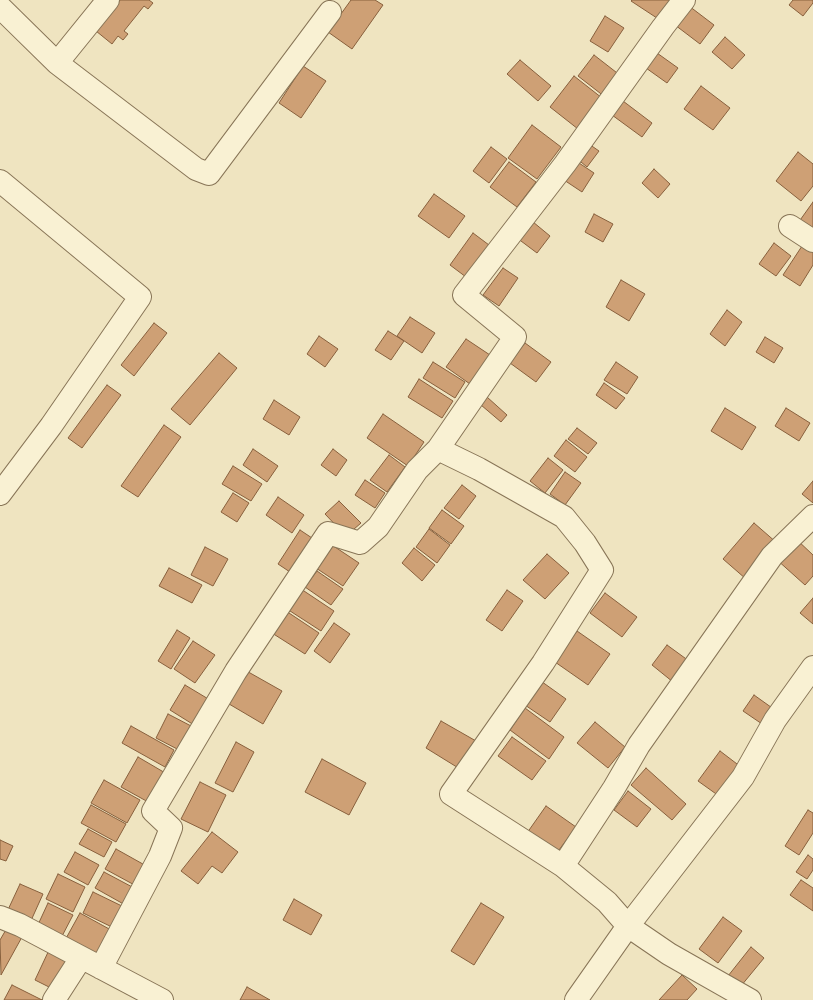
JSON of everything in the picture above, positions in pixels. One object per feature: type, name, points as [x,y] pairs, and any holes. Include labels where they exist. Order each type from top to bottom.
[{"type":"street","points":[[57,62],[108,0]]},
{"type":"street","points":[[101,968],[160,856],[171,828],[153,811],[236,671],[328,533],[360,542],[378,527],[417,470],[438,448],[515,337],[464,295],[565,164],[684,0]]},
{"type":"street","points":[[7,12],[57,62],[196,169],[209,174],[330,12]]},
{"type":"street","points":[[0,181],[140,297],[51,426],[0,494]]},
{"type":"street","points":[[790,226],[813,241]]},
{"type":"street","points":[[438,448],[479,469],[564,517],[585,543],[602,570],[544,662],[451,794],[564,866],[607,902],[628,926],[669,954],[750,1000]]},
{"type":"street","points":[[564,866],[614,788],[638,745],[772,556],[813,516]]},
{"type":"street","points":[[576,1000],[628,926],[743,777],[775,720],[813,667]]},
{"type":"street","points":[[0,917],[20,925],[162,1000]]},
{"type":"street","points":[[54,1000],[81,958]]},
{"type":"building","points":[[120,0],[149,0],[153,3],[148,9],[144,6],[124,31],[128,34],[123,40],[118,36],[112,44],[96,31]]},
{"type":"building","points":[[351,0],[375,0],[383,5],[352,49],[328,32]]},
{"type":"building","points":[[677,0],[663,22],[631,1]]},
{"type":"building","points":[[793,0],[813,0],[813,3],[803,16],[789,5]]},
{"type":"building","points":[[689,6],[714,25],[700,44],[675,25]]},
{"type":"building","points":[[605,16],[624,28],[608,52],[590,41]]},
{"type":"building","points":[[725,37],[745,55],[732,69],[712,52]]},
{"type":"building","points":[[657,53],[678,68],[667,83],[646,68]]},
{"type":"building","points":[[594,55],[621,76],[605,97],[578,76]]},
{"type":"building","points":[[520,60],[551,86],[538,101],[507,74]]},
{"type":"building","points":[[303,66],[326,81],[301,118],[279,103]]},
{"type":"building","points":[[574,76],[602,98],[578,129],[550,107]]},
{"type":"building","points":[[701,86],[730,108],[713,130],[684,109]]},
{"type":"building","points":[[623,101],[652,123],[642,137],[612,115]]},
{"type":"building","points":[[532,125],[561,147],[537,179],[508,158]]},
{"type":"building","points":[[586,142],[599,151],[587,167],[575,157]]},
{"type":"building","points":[[491,147],[507,159],[489,183],[473,171]]},
{"type":"building","points":[[798,152],[813,164],[813,186],[801,201],[776,181]]},
{"type":"building","points":[[573,159],[594,173],[582,192],[561,178]]},
{"type":"building","points":[[509,162],[536,182],[517,207],[490,187]]},
{"type":"building","points":[[654,169],[670,184],[658,198],[642,183]]},
{"type":"building","points":[[434,194],[465,216],[449,238],[418,216]]},
{"type":"building","points":[[813,202],[813,235],[798,223]]},
{"type":"building","points":[[594,214],[613,224],[603,242],[585,232]]},
{"type":"building","points":[[527,217],[550,236],[537,253],[513,235]]},
{"type":"building","points":[[473,233],[493,248],[470,280],[450,265]]},
{"type":"building","points":[[774,243],[791,256],[776,276],[759,264]]},
{"type":"building","points":[[804,243],[813,249],[813,265],[800,286],[783,275]]},
{"type":"building","points":[[503,268],[518,278],[499,306],[483,295]]},
{"type":"building","points":[[621,280],[645,294],[629,321],[606,307]]},
{"type":"building","points":[[727,310],[742,322],[725,346],[710,334]]},
{"type":"building","points":[[410,317],[435,333],[422,353],[397,336]]},
{"type":"building","points":[[154,323],[167,333],[134,376],[121,365]]},
{"type":"building","points":[[388,331],[404,341],[391,360],[375,350]]},
{"type":"building","points":[[319,336],[338,349],[325,367],[307,354]]},
{"type":"building","points":[[765,337],[783,348],[774,363],[756,352]]},
{"type":"building","points":[[466,339],[490,355],[470,384],[446,367]]},
{"type":"building","points":[[525,343],[551,362],[536,382],[510,363]]},
{"type":"building","points":[[219,353],[237,368],[190,425],[171,409]]},
{"type":"building","points":[[433,362],[465,382],[455,398],[423,378]]},
{"type":"building","points":[[616,362],[638,377],[627,394],[604,380]]},
{"type":"building","points":[[419,379],[453,401],[442,418],[408,397]]},
{"type":"building","points":[[604,383],[625,398],[616,409],[596,395]]},
{"type":"building","points":[[107,385],[121,395],[82,448],[68,438]]},
{"type":"building","points":[[487,397],[507,415],[501,422],[481,405]]},
{"type":"building","points":[[274,400],[300,417],[289,435],[263,419]]},
{"type":"building","points":[[725,408],[756,427],[742,450],[711,431]]},
{"type":"building","points":[[786,408],[810,423],[799,441],[775,426]]},
{"type":"building","points":[[383,414],[424,442],[408,466],[367,438]]},
{"type":"building","points":[[164,425],[181,437],[138,497],[121,486]]},
{"type":"building","points":[[577,428],[597,443],[588,454],[568,439]]},
{"type":"building","points":[[566,440],[587,457],[575,472],[554,456]]},
{"type":"building","points":[[253,449],[278,466],[267,482],[243,465]]},
{"type":"building","points":[[333,449],[347,460],[336,476],[321,465]]},
{"type":"building","points":[[389,455],[405,467],[387,492],[370,480]]},
{"type":"building","points":[[548,458],[563,470],[545,493],[530,481]]},
{"type":"building","points":[[233,466],[262,484],[251,501],[222,484]]},
{"type":"building","points":[[565,472],[581,483],[565,505],[550,494]]},
{"type":"building","points":[[365,480],[385,493],[375,508],[355,495]]},
{"type":"building","points":[[813,481],[813,503],[802,494]]},
{"type":"building","points":[[462,485],[476,496],[459,519],[444,508]]},
{"type":"building","points":[[233,493],[249,503],[237,522],[221,512]]},
{"type":"building","points":[[278,497],[304,515],[292,533],[266,515]]},
{"type":"building","points":[[339,501],[361,523],[346,536],[325,514]]},
{"type":"building","points":[[442,510],[464,526],[451,544],[429,528]]},
{"type":"building","points":[[754,523],[777,543],[746,579],[723,559]]},
{"type":"building","points":[[429,529],[450,545],[437,563],[416,547]]},
{"type":"building","points":[[300,530],[318,542],[296,576],[278,564]]},
{"type":"building","points":[[795,538],[813,555],[813,576],[805,585],[776,559]]},
{"type":"building","points":[[332,545],[359,563],[343,586],[316,568]]},
{"type":"building","points":[[205,547],[228,559],[213,586],[191,575]]},
{"type":"building","points":[[414,548],[435,565],[422,581],[402,563]]},
{"type":"building","points":[[547,554],[569,573],[545,599],[523,580]]},
{"type":"building","points":[[169,568],[202,585],[192,603],[159,586]]},
{"type":"building","points":[[317,571],[343,589],[331,605],[305,587]]},
{"type":"building","points":[[301,589],[334,611],[321,631],[287,609]]},
{"type":"building","points":[[507,590],[523,601],[502,631],[486,620]]},
{"type":"building","points":[[605,593],[637,617],[622,637],[590,613]]},
{"type":"building","points":[[813,598],[813,624],[800,613]]},
{"type":"building","points":[[286,611],[319,633],[305,654],[272,633]]},
{"type":"building","points":[[334,623],[350,634],[330,663],[314,651]]},
{"type":"building","points":[[177,630],[190,638],[171,669],[158,661]]},
{"type":"building","points":[[577,631],[610,654],[588,685],[555,662]]},
{"type":"building","points":[[193,641],[215,655],[195,683],[174,669]]},
{"type":"building","points":[[667,645],[689,661],[673,682],[652,665]]},
{"type":"building","points":[[243,669],[282,691],[263,724],[224,701]]},
{"type":"building","points":[[538,679],[566,699],[550,722],[522,703]]},
{"type":"building","points":[[185,685],[210,700],[194,725],[170,710]]},
{"type":"building","points":[[754,695],[775,710],[765,726],[743,711]]},
{"type":"building","points":[[525,708],[564,737],[549,759],[510,730]]},
{"type":"building","points":[[168,714],[193,727],[181,751],[156,738]]},
{"type":"building","points":[[441,721],[476,741],[460,769],[426,748]]},
{"type":"building","points":[[595,722],[625,747],[608,768],[577,743]]},
{"type":"building","points":[[131,726],[174,750],[165,767],[122,743]]},
{"type":"building","points":[[512,737],[546,761],[532,780],[498,756]]},
{"type":"building","points":[[236,742],[254,752],[233,792],[215,783]]},
{"type":"building","points":[[720,751],[741,767],[719,796],[698,781]]},
{"type":"building","points":[[138,757],[167,774],[150,803],[121,787]]},
{"type":"building","points":[[322,759],[366,783],[349,815],[305,792]]},
{"type":"building","points":[[646,768],[686,804],[672,820],[631,785]]},
{"type":"building","points":[[104,780],[140,800],[127,823],[91,803]]},
{"type":"building","points":[[200,782],[226,795],[208,832],[181,819]]},
{"type":"building","points":[[628,791],[651,809],[637,827],[614,810]]},
{"type":"building","points":[[91,805],[126,824],[116,842],[81,823]]},
{"type":"building","points":[[546,806],[576,827],[556,854],[527,833]]},
{"type":"building","points":[[808,810],[813,813],[813,833],[799,855],[785,846]]},
{"type":"building","points":[[88,829],[112,842],[104,857],[79,844]]},
{"type":"building","points":[[212,832],[238,852],[222,873],[212,866],[198,884],[181,871]]},
{"type":"building","points":[[0,840],[13,846],[6,861],[0,859]]},
{"type":"building","points":[[116,849],[150,868],[140,888],[105,869]]},
{"type":"building","points":[[75,852],[99,865],[88,885],[64,872]]},
{"type":"building","points":[[808,855],[813,859],[813,870],[807,879],[796,872]]},
{"type":"building","points":[[104,872],[136,889],[127,906],[95,888]]},
{"type":"building","points":[[58,874],[85,887],[73,912],[46,899]]},
{"type":"building","points":[[801,880],[813,888],[813,911],[790,895]]},
{"type":"building","points":[[20,884],[43,894],[29,925],[6,914]]},
{"type":"building","points":[[93,892],[126,908],[116,929],[83,913]]},
{"type":"building","points":[[294,899],[322,915],[311,935],[283,920]]},
{"type":"building","points":[[48,903],[73,915],[60,940],[36,929]]},
{"type":"building","points":[[481,903],[504,917],[474,965],[451,951]]},
{"type":"building","points":[[80,913],[111,930],[95,959],[64,942]]},
{"type":"building","points":[[723,917],[742,931],[718,963],[699,949]]},
{"type":"building","points":[[7,928],[22,937],[1,975],[0,940]]},
{"type":"building","points":[[751,947],[764,958],[741,986],[728,976]]},
{"type":"building","points":[[50,948],[70,958],[55,990],[35,980]]},
{"type":"building","points":[[682,975],[697,989],[687,1000],[659,1000]]},
{"type":"building","points":[[12,985],[42,1000],[4,1000]]},
{"type":"building","points":[[247,987],[270,1000],[240,1000]]}]
